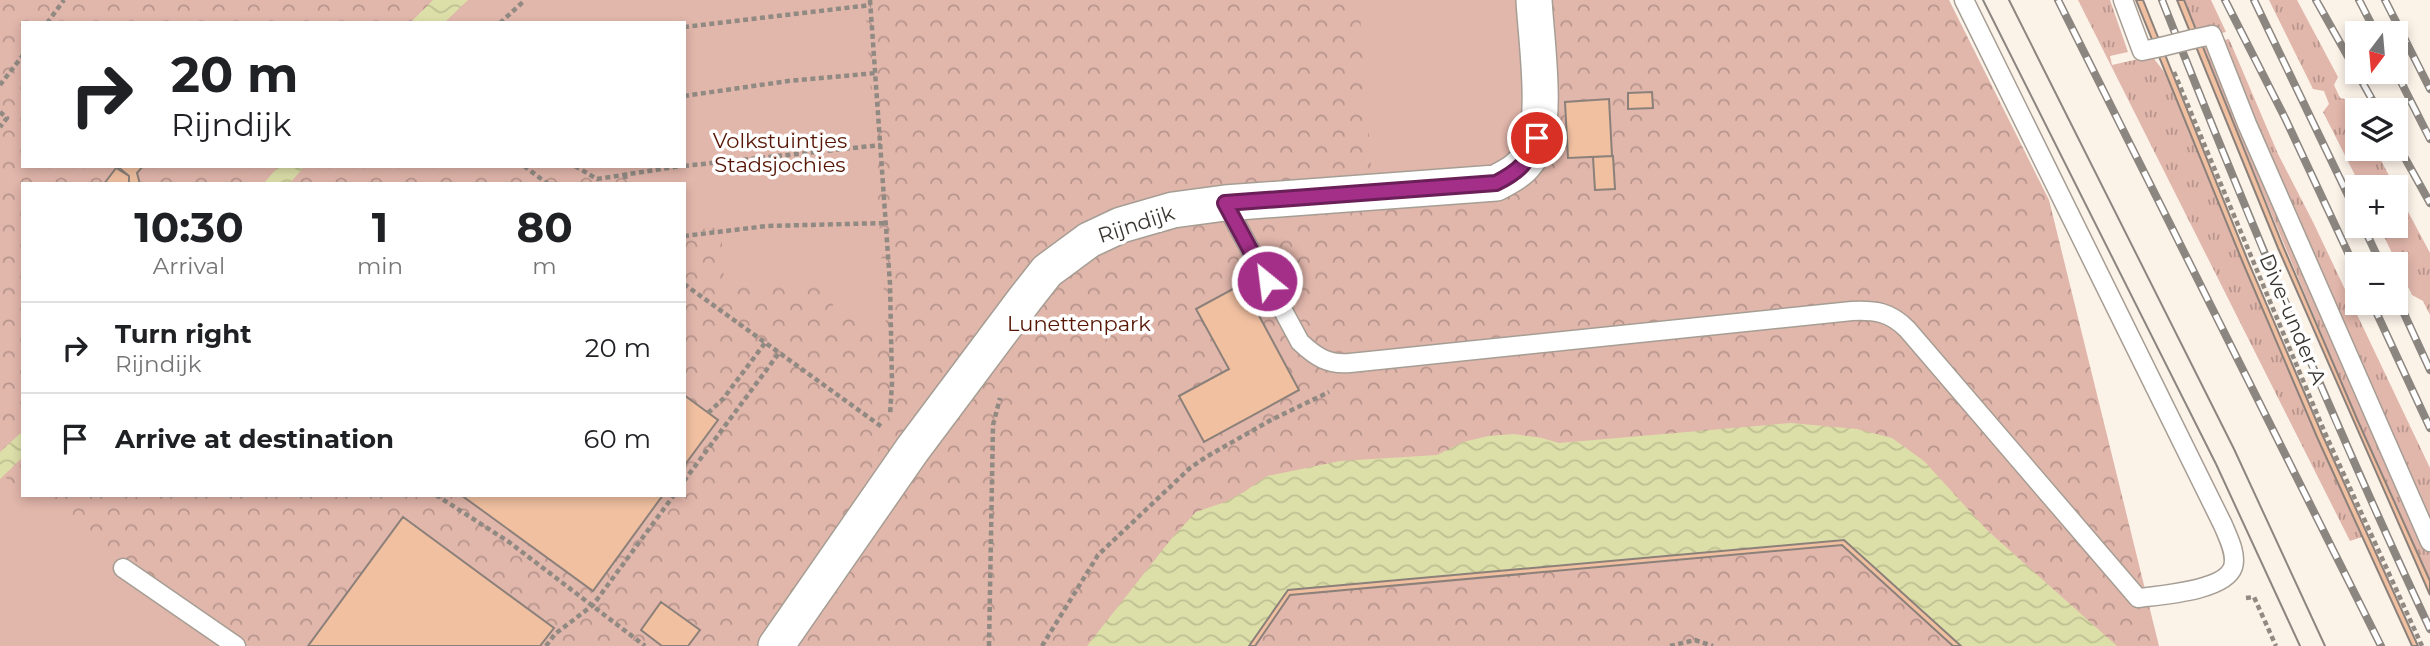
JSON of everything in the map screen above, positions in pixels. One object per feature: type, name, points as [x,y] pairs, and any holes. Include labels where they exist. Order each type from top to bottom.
[{"type":"street","name":"Rijndijk","points":[[776,646],[901,441],[1047,271],[1089,240],[1121,225],[1173,210],[1225,203],[1496,183],[1516,173],[1530,156],[1537,138],[1540,108],[1534,0]]},
{"type":"lane","points":[[1225,203],[1300,342],[1319,359],[1339,364],[1852,311],[1887,313],[1907,330],[2138,598],[2206,587],[2227,578],[2234,565],[2233,551],[2223,525],[1964,0]]},
{"type":"lane","points":[[2123,0],[2142,51],[2213,35],[2247,124],[2430,542]]},
{"type":"lane","points":[[123,568],[236,646]]},
{"type":"path","points":[[48,21],[64,0]]},
{"type":"path","points":[[502,21],[525,0]]},
{"type":"path","points":[[686,27],[870,2],[890,284],[892,383],[901,441]]},
{"type":"path","points":[[0,85],[21,58]]},
{"type":"path","name":"Dive-under A","points":[[2171,64],[2319,421],[2422,646]]},
{"type":"path","points":[[686,96],[788,81],[876,73]]},
{"type":"path","points":[[0,111],[7,118],[0,127]]},
{"type":"path","points":[[686,166],[881,145]]},
{"type":"path","points":[[527,168],[545,182]]},
{"type":"path","points":[[578,168],[597,179],[667,168]]},
{"type":"path","points":[[625,174],[626,182]]},
{"type":"path","points":[[686,236],[767,226],[886,223]]},
{"type":"path","points":[[686,285],[901,441]]},
{"type":"path","points":[[708,413],[723,399],[765,343]]},
{"type":"path","points":[[686,478],[779,353]]},
{"type":"path","points":[[1042,646],[1098,555],[1182,475],[1206,457],[1328,393],[1340,382],[1350,363]]},
{"type":"path","points":[[989,646],[993,425],[1002,387]]},
{"type":"path","points":[[439,497],[509,542],[645,646]]},
{"type":"path","points":[[546,646],[555,634],[593,605],[673,497]]},
{"type":"path","points":[[2262,617],[2276,646]]},
{"type":"path","points":[[1670,646],[1695,640],[1713,646]]},
{"type":"green space","name":"Lunettenpark","points":[[0,0],[1949,0],[2049,200],[2159,646],[0,646]]},
{"type":"green space","name":"Volkstuintjes Stadsjochies","points":[[468,0],[865,0],[886,325],[883,330],[835,312],[828,287],[724,279],[721,227],[686,231],[686,182],[634,182],[633,168],[686,168],[686,21],[446,21]]},
{"type":"green space","points":[[1359,0],[1517,0],[1524,119],[1520,139],[1506,156],[1472,172],[1372,177]]},
{"type":"green space","points":[[2078,0],[2110,0],[2128,52],[2110,56],[2112,65],[2152,56],[2165,73],[2243,263],[2362,537],[2350,541]]},
{"type":"green space","points":[[2184,0],[2211,0],[2226,32],[2199,38]]},
{"type":"green space","points":[[2269,0],[2297,0],[2338,77],[2334,85],[2340,98],[2345,99],[2345,155],[2323,112],[2329,104],[2324,91],[2313,89]]},
{"type":"green space","points":[[2229,39],[2278,154],[2345,289],[2345,315],[2357,315],[2430,468],[2430,581],[2357,419],[2201,45]]},
{"type":"green space","points":[[2348,161],[2381,161],[2389,175],[2355,175]]},
{"type":"green space","name":"Volkstuintjes Stadsjochies","points":[[584,168],[633,168],[612,173]]},
{"type":"green space","points":[[2408,212],[2430,253],[2430,315],[2423,301],[2412,295],[2408,287],[2408,252],[2391,252],[2385,238],[2408,238]]},
{"type":"green space","points":[[3,476],[21,489],[21,497],[33,497],[247,646],[0,646],[0,479]]},
{"type":"water","points":[[433,0],[468,0],[446,21],[412,21]]},
{"type":"water","points":[[277,168],[303,168],[291,182],[265,182]]},
{"type":"water","points":[[1791,423],[1857,429],[1892,438],[1924,461],[1987,530],[2117,646],[1961,646],[1843,540],[1288,590],[1249,646],[1087,646],[1172,538],[1196,512],[1225,502],[1267,476],[1340,461],[1437,455],[1463,442],[1488,436],[1514,434],[1559,443]]},
{"type":"water","points":[[21,433],[21,459],[0,479],[0,452]]},
{"type":"building","points":[[2136,0],[2143,0],[2248,261],[2322,434],[2418,646],[2412,646],[2317,437]]},
{"type":"building","points":[[2177,0],[2184,0],[2283,246],[2430,581],[2430,595],[2278,248]]},
{"type":"building","points":[[1652,92],[1653,108],[1628,109],[1628,93]]},
{"type":"building","points":[[1609,99],[1612,156],[1568,158],[1565,102]]},
{"type":"building","points":[[1613,156],[1615,189],[1595,190],[1593,157]]},
{"type":"building","points":[[116,168],[129,176],[129,182],[106,182]]},
{"type":"building","points":[[119,168],[141,168],[137,173],[139,182],[129,182],[129,176]]},
{"type":"building","points":[[1242,284],[1299,390],[1204,442],[1179,396],[1229,369],[1196,309]]},
{"type":"building","points":[[686,396],[718,420],[686,463]]},
{"type":"building","points":[[464,497],[662,497],[593,591]]},
{"type":"building","points":[[403,517],[554,628],[540,646],[308,646]]},
{"type":"building","points":[[1844,540],[1961,646],[1953,646],[1842,545],[1290,595],[1255,646],[1249,646],[1288,590]]},
{"type":"building","points":[[661,602],[700,630],[688,646],[662,646],[641,630]]},
{"type":"tram line","points":[[1983,0],[2216,464],[2300,646]]},
{"type":"tram line","points":[[2009,0],[2234,449],[2325,646]]},
{"type":"railway","points":[[2058,0],[2381,646]]},
{"type":"railway","points":[[2162,0],[2291,316],[2430,629]]},
{"type":"railway","points":[[2225,0],[2285,118],[2348,252]]},
{"type":"railway","points":[[2254,0],[2345,189]]},
{"type":"railway","points":[[2316,0],[2371,98]]},
{"type":"railway","points":[[2359,0],[2370,21]]},
{"type":"railway","points":[[2385,0],[2430,89]]},
{"type":"railway","points":[[2402,84],[2430,139]]},
{"type":"railway","points":[[2407,161],[2430,203]]},
{"type":"railway","points":[[2369,238],[2375,252]]},
{"type":"railway","points":[[2378,315],[2430,428]]},
{"type":"railway","points":[[2405,315],[2430,370]]},
{"type":"route","points":[[1267,281],[1225,203],[1496,183],[1516,173],[1530,156],[1537,138]]}]
